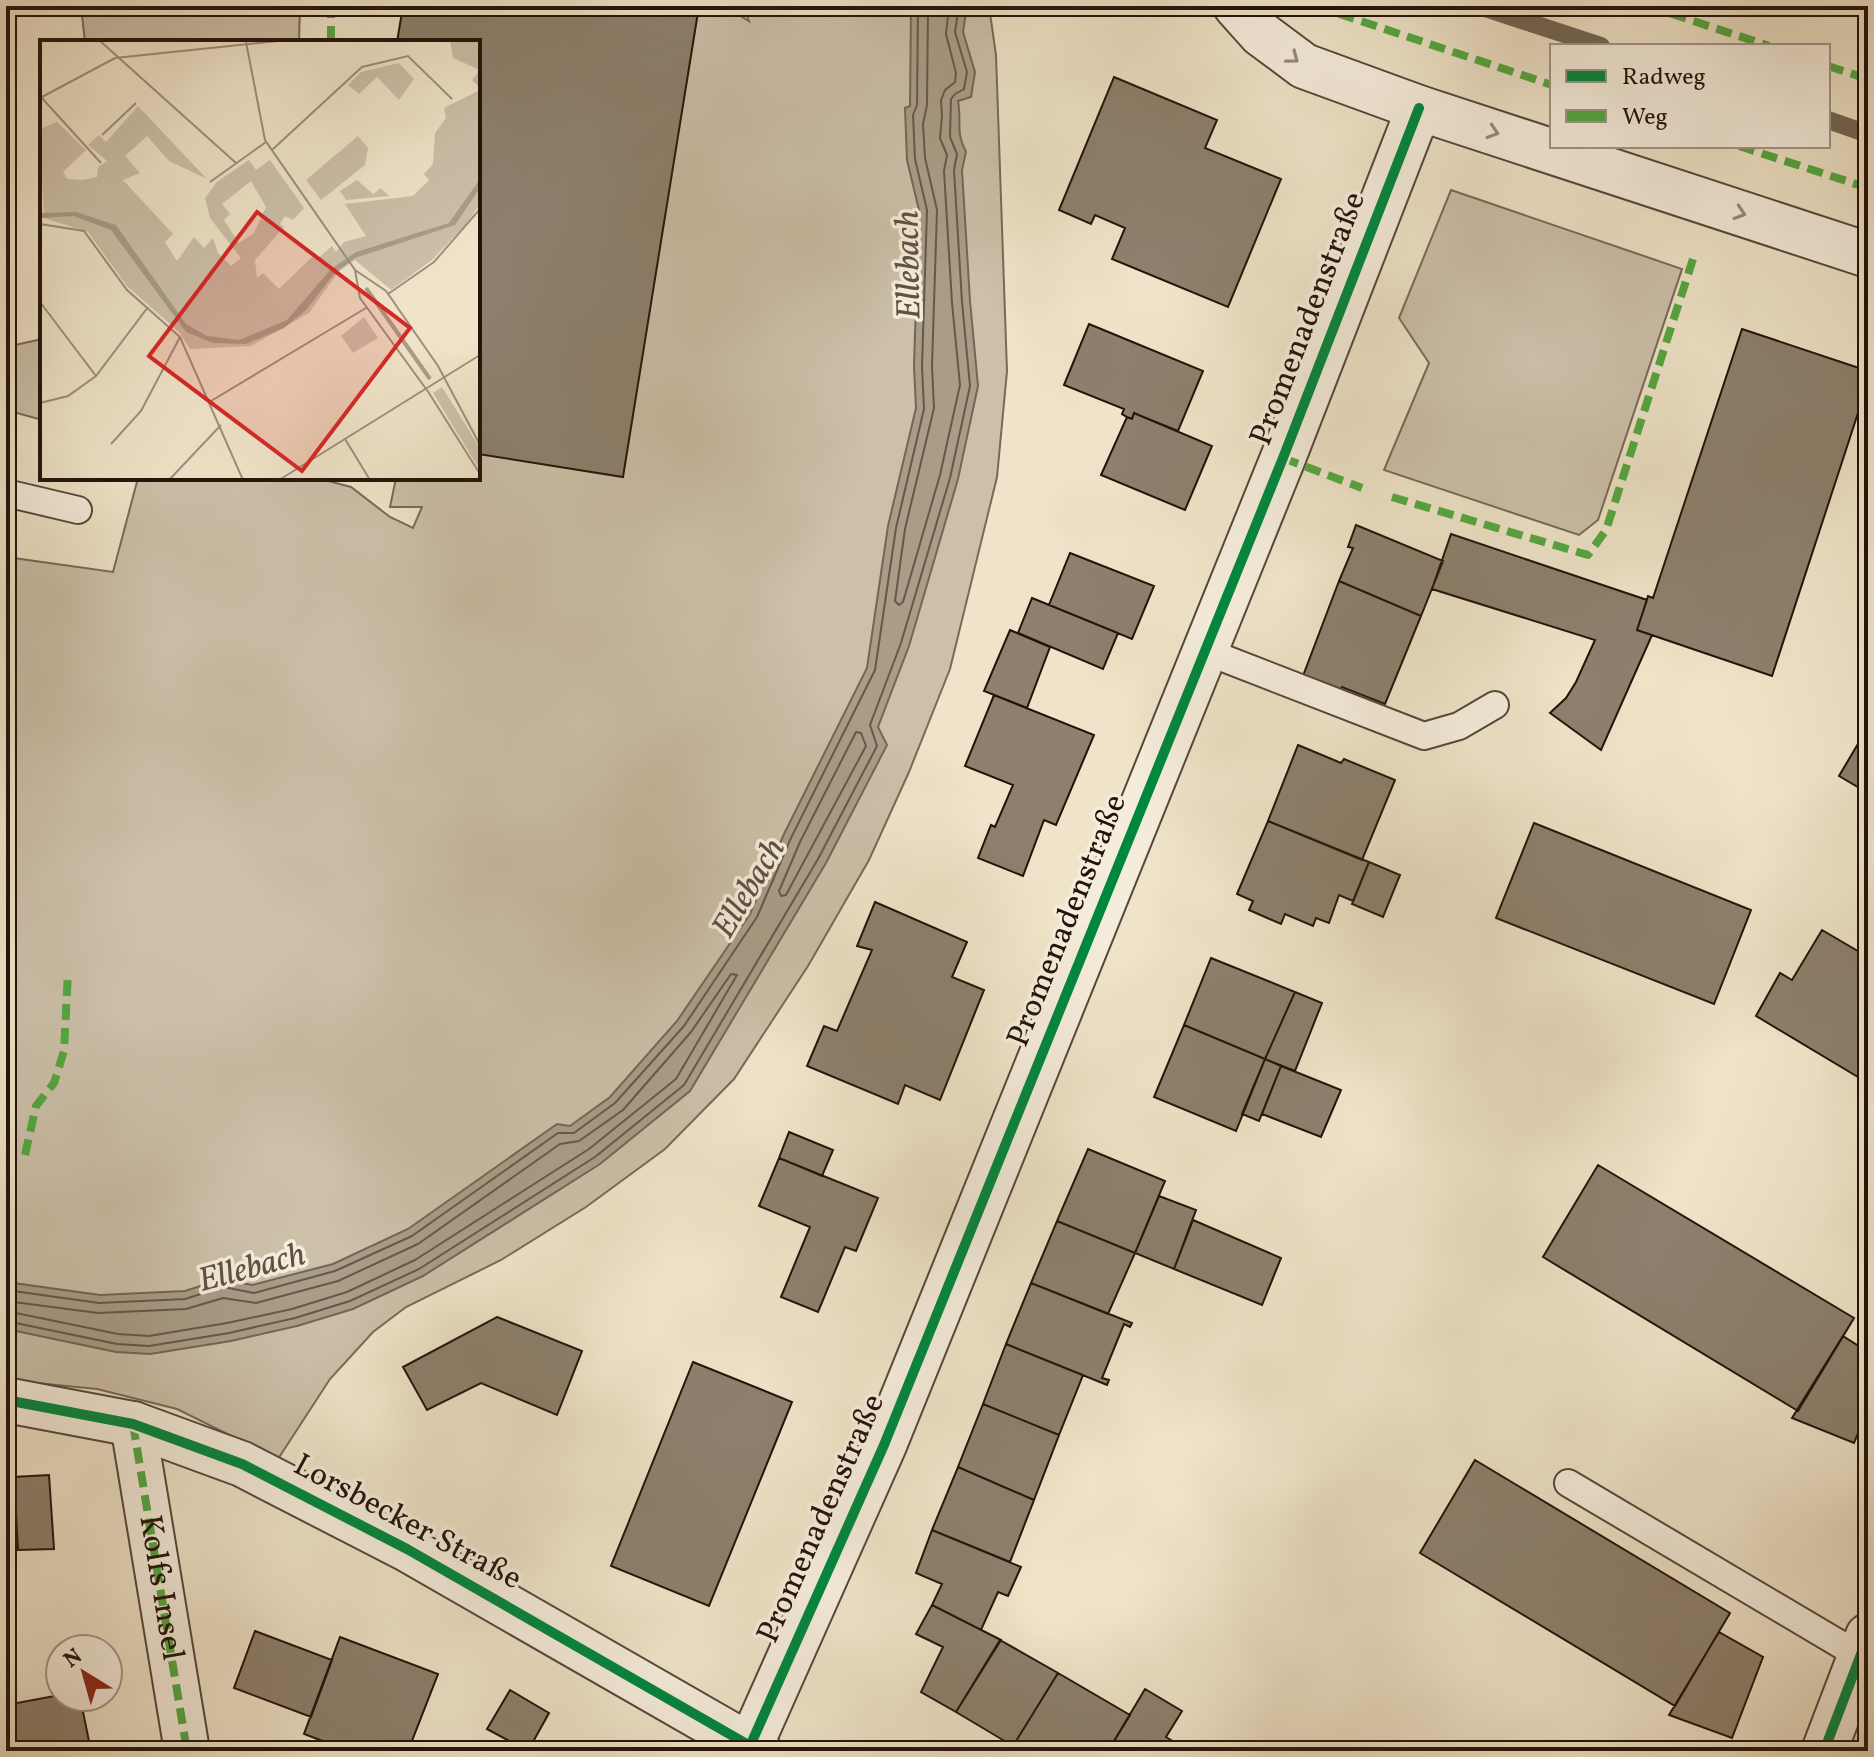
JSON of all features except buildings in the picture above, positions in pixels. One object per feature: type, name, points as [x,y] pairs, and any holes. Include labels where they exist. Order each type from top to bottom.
[{"type":"street","points":[[1236,6],[1261,34],[1304,66],[1419,108],[1868,255]]},
{"type":"street","name":"Promenadenstraße","points":[[754,1749],[884,1445],[1283,458],[1419,108]]},
{"type":"street","name":"Lorsbecker Straße","points":[[6,1400],[133,1424],[242,1464],[407,1549],[754,1749]]},
{"type":"street","name":"Kolfs Insel","points":[[133,1424],[187,1751]]},
{"type":"street","points":[[1824,1751],[1864,1646]]},
{"type":"lane","points":[[6,493],[78,510]]},
{"type":"lane","points":[[1205,651],[1424,736],[1459,726],[1495,705]]},
{"type":"lane","points":[[1568,1483],[1864,1646]]},
{"type":"shaded area","points":[[81,6],[300,6],[299,40],[85,40]]},
{"type":"shaded area","points":[[699,6],[724,6],[749,21],[743,6],[989,6],[996,55],[1007,371],[997,477],[950,669],[909,772],[869,860],[808,966],[734,1079],[665,1149],[586,1207],[501,1260],[406,1307],[373,1332],[330,1379],[278,1459],[177,1409],[97,1389],[6,1380],[6,557],[113,572],[137,480],[327,480],[351,487],[390,517],[413,528],[422,507],[390,507],[396,480],[480,480],[480,450]]},
{"type":"shaded area","points":[[1451,190],[1682,269],[1598,520],[1579,535],[1384,470],[1429,363],[1399,318]]},
{"type":"shaded area","points":[[40,339],[40,419],[6,410],[6,347]]},
{"type":"water","points":[[911,6],[967,6],[963,32],[975,72],[971,97],[958,101],[960,132],[966,152],[962,170],[978,386],[958,479],[909,646],[878,727],[887,745],[826,863],[690,1091],[600,1164],[423,1276],[353,1309],[231,1341],[150,1354],[116,1352],[6,1329],[6,1282],[100,1295],[185,1291],[222,1279],[252,1285],[333,1264],[408,1229],[557,1124],[570,1126],[610,1097],[677,1021],[750,914],[784,834],[867,668],[888,526],[916,408],[914,366],[919,210],[907,160],[905,108],[910,106]]},
{"type":"waterway","points":[[1479,6],[1595,44]]},
{"type":"waterway","points":[[1830,121],[1868,134]]},
{"type":"marked path","points":[[331,6],[331,40]]},
{"type":"marked path","points":[[1316,6],[1550,84]]},
{"type":"marked path","points":[[1648,6],[1763,44]]},
{"type":"marked path","points":[[1830,67],[1868,79]]},
{"type":"marked path","points":[[1745,148],[1868,188]]},
{"type":"marked path","points":[[1392,497],[1588,555],[1606,530],[1693,259]]},
{"type":"marked path","points":[[1283,458],[1362,488]]},
{"type":"marked path","points":[[25,1155],[36,1106],[54,1083],[64,1051],[68,972]]},
{"type":"marked path","points":[[133,1424],[187,1751]]},
{"type":"cycle path","points":[[750,1746],[884,1445],[1283,458],[1419,108]]},
{"type":"cycle path","points":[[6,1400],[133,1424],[242,1464],[407,1549],[759,1751]]},
{"type":"cycle path","points":[[1824,1751],[1868,1636]]},
{"type":"water label","name":"Ellebach","points":[[910,265]]},
{"type":"water label","name":"Ellebach","points":[[750,889]]},
{"type":"water label","name":"Ellebach","points":[[252,1269]]}]
